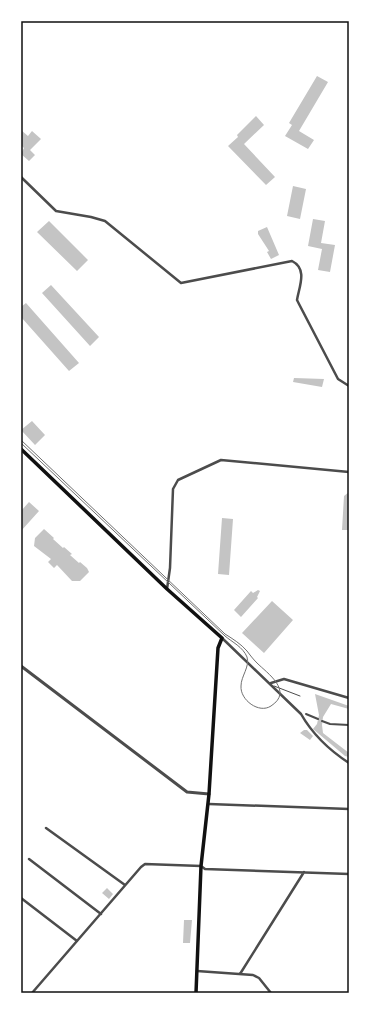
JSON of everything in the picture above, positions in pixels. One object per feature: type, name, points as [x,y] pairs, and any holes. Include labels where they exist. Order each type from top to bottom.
[{"type":"main road","points":[[21,449],[167,589],[222,638],[218,648],[209,804],[201,866],[196,993]]},
{"type":"street","points":[[21,177],[56,211],[106,221],[181,283],[292,261],[299,268],[302,276],[297,300],[298,304],[338,379],[349,386]]},
{"type":"street","points":[[167,589],[170,568],[173,490],[178,480],[221,460],[349,472]]},
{"type":"street","points":[[222,638],[271,683],[284,699],[301,714],[308,728],[320,741],[336,755],[349,763]]},
{"type":"street","points":[[21,666],[187,792],[209,794]]},
{"type":"street","points":[[271,683],[284,679],[349,698]]},
{"type":"street","points":[[306,714],[318,719]]},
{"type":"street","points":[[322,721],[330,724],[349,725]]},
{"type":"street","points":[[209,804],[349,810]]},
{"type":"street","points":[[46,828],[125,885]]},
{"type":"street","points":[[29,859],[101,914]]},
{"type":"street","points":[[32,993],[125,885],[145,864],[201,866],[205,870],[348,873]]},
{"type":"street","points":[[240,974],[304,872]]},
{"type":"street","points":[[21,898],[78,941]]},
{"type":"street","points":[[197,971],[256,976],[271,993]]},
{"type":"lane","points":[[274,686],[300,696]]},
{"type":"building","points":[[317,76],[328,82],[299,131],[314,140],[308,149],[285,136],[292,125],[289,123]]},
{"type":"building","points":[[256,116],[264,125],[244,144],[275,177],[266,185],[228,146]]},
{"type":"building","points":[[21,130],[28,136],[32,131],[41,139],[30,150],[35,155],[29,161],[21,154],[24,148],[21,145]]},
{"type":"building","points":[[293,186],[306,189],[300,219],[287,216]]},
{"type":"building","points":[[313,219],[325,221],[321,243],[335,245],[330,272],[318,270],[322,249],[308,246]]},
{"type":"building","points":[[49,221],[88,260],[77,271],[37,232]]},
{"type":"building","points":[[267,227],[279,255],[271,259],[267,252],[269,251],[258,234],[258,231]]},
{"type":"building","points":[[51,285],[99,337],[90,346],[42,293]]},
{"type":"building","points":[[26,303],[79,363],[69,371],[21,317],[21,307]]},
{"type":"building","points":[[294,378],[324,379],[322,387],[293,382]]},
{"type":"building","points":[[32,421],[45,435],[35,445],[21,430]]},
{"type":"building","points":[[349,492],[349,530],[342,530],[344,496]]},
{"type":"building","points":[[29,502],[39,511],[21,531],[21,511]]},
{"type":"building","points":[[222,518],[233,519],[229,575],[218,574]]},
{"type":"building","points":[[44,529],[63,548],[64,547],[72,554],[70,555],[87,568],[89,572],[80,581],[72,581],[57,565],[54,568],[48,562],[51,559],[34,546],[35,538]]},
{"type":"building","points":[[258,590],[260,591],[257,597],[258,598],[241,617],[234,610],[251,591],[253,593]]},
{"type":"building","points":[[272,601],[293,620],[264,653],[242,633]]},
{"type":"building","points":[[315,694],[349,706],[349,709],[331,704],[323,717],[322,725],[323,733],[349,753],[349,757],[345,756],[313,729],[317,724],[319,715]]},
{"type":"building","points":[[307,730],[313,736],[310,740],[300,733]]},
{"type":"building","points":[[107,888],[113,894],[109,899],[102,893]]},
{"type":"building","points":[[184,920],[192,920],[190,943],[183,943]]},
{"type":"tram line","points":[[21,440],[225,634],[245,648],[256,662],[272,677],[279,688],[280,694],[271,706],[266,708],[256,707],[247,701],[244,696],[241,682],[248,661],[243,650],[225,636],[21,443]]}]
